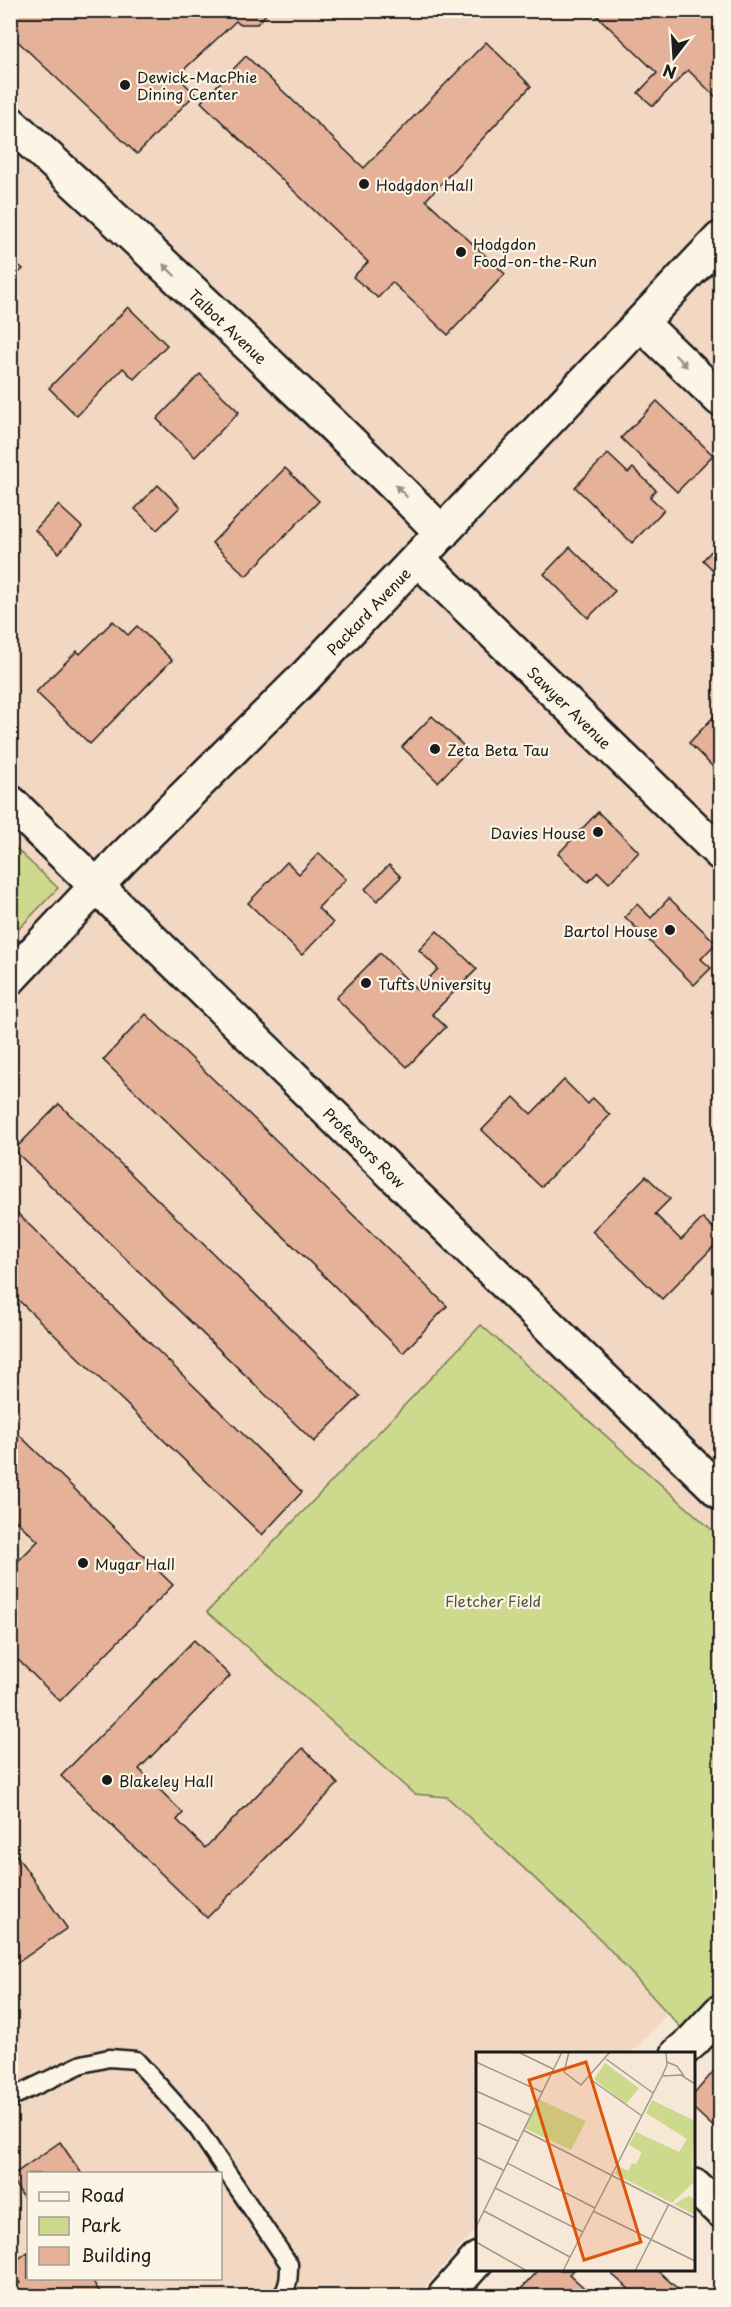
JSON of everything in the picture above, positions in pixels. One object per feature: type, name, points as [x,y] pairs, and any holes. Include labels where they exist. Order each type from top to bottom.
[{"type":"street","name":"Talbot Avenue","points":[[10,123],[106,210],[387,477],[442,533]]},
{"type":"street","name":"Packard Avenue","points":[[10,978],[96,885],[306,676],[720,239]]},
{"type":"street","points":[[641,323],[720,399]]},
{"type":"street","name":"Sawyer Avenue","points":[[418,559],[720,853]]},
{"type":"street","name":"Professors Row","points":[[10,802],[720,1492]]},
{"type":"street","points":[[680,2052],[720,2012]]},
{"type":"street","points":[[695,2188],[720,2210]]},
{"type":"street","points":[[445,2296],[476,2260]]},
{"type":"lane","points":[[11,2097],[82,2064],[110,2058],[136,2060],[197,2128],[289,2264],[286,2291],[281,2296]]},
{"type":"shaded area","name":"Tufts University","points":[[11,11],[720,11],[720,1955],[632,2052],[476,2052],[476,2229],[417,2296],[11,2296]]},
{"type":"green space","points":[[10,843],[58,888],[11,937],[10,937]]},
{"type":"green space","name":"Fletcher Field","points":[[481,1325],[720,1537],[720,2012],[693,2041],[601,1940],[447,1797],[414,1794],[207,1612]]},
{"type":"building","name":"Dewick-MacPhie Dining Center","points":[[10,10],[270,10],[257,24],[239,24],[236,21],[177,76],[195,94],[137,154],[10,34]]},
{"type":"building","points":[[591,10],[720,10],[720,101],[688,70],[653,106],[638,93],[657,73]]},
{"type":"building","name":"Hodgdon Hall","points":[[486,42],[531,86],[426,200],[505,274],[448,335],[392,282],[378,298],[353,277],[368,262],[201,102],[246,56],[364,168]]},
{"type":"building","points":[[10,257],[23,269],[10,281]]},
{"type":"building","points":[[128,307],[167,345],[134,379],[123,368],[77,416],[49,388]]},
{"type":"building","points":[[200,374],[239,412],[195,457],[157,419]]},
{"type":"building","points":[[657,401],[713,455],[677,492],[621,438]]},
{"type":"building","points":[[608,454],[628,473],[633,468],[656,490],[650,497],[664,510],[632,543],[575,487]]},
{"type":"building","points":[[285,468],[319,501],[246,576],[212,543]]},
{"type":"building","points":[[158,485],[180,507],[157,530],[135,509]]},
{"type":"building","points":[[58,505],[82,527],[59,553],[35,530]]},
{"type":"building","points":[[720,542],[720,577],[703,560]]},
{"type":"building","points":[[570,547],[615,591],[588,618],[544,574]]},
{"type":"building","points":[[113,621],[128,635],[137,626],[172,660],[90,744],[36,692],[77,651],[80,654]]},
{"type":"building","points":[[720,710],[720,774],[689,743]]},
{"type":"building","name":"Zeta Beta Tau","points":[[432,716],[468,750],[438,782],[402,747]]},
{"type":"building","name":"Davies House","points":[[598,812],[639,852],[609,883],[598,872],[588,882],[558,854]]},
{"type":"building","points":[[319,853],[346,879],[318,908],[333,923],[302,955],[248,903],[287,862],[299,874]]},
{"type":"building","points":[[389,865],[401,877],[377,901],[365,889]]},
{"type":"building","name":"Bartol House","points":[[669,898],[716,943],[701,959],[711,968],[694,985],[625,917],[637,904],[651,918]]},
{"type":"building","points":[[437,931],[477,969],[432,1014],[446,1027],[407,1067],[336,998],[380,953],[417,990],[438,969],[419,950]]},
{"type":"building","points":[[146,1014],[447,1306],[403,1353],[103,1060]]},
{"type":"building","points":[[564,1080],[588,1104],[593,1098],[610,1115],[541,1187],[482,1130],[514,1097],[531,1114]]},
{"type":"building","points":[[59,1104],[360,1396],[314,1442],[14,1150]]},
{"type":"building","points":[[646,1176],[670,1199],[655,1214],[681,1240],[703,1218],[720,1235],[720,1240],[662,1299],[592,1231]]},
{"type":"building","points":[[10,1206],[302,1492],[262,1535],[10,1292]]},
{"type":"building","name":"Mugar Hall","points":[[10,1426],[173,1585],[60,1701],[10,1652],[10,1562],[14,1565],[38,1541],[10,1515]]},
{"type":"building","name":"Blakeley Hall","points":[[194,1640],[230,1676],[139,1769],[183,1813],[177,1820],[205,1848],[303,1748],[338,1784],[207,1918],[61,1776]]},
{"type":"building","points":[[10,1846],[67,1928],[10,1968]]},
{"type":"building","points":[[720,2064],[720,2133],[695,2110],[695,2093]]},
{"type":"building","points":[[60,2142],[81,2172],[27,2172],[27,2202],[10,2177]]},
{"type":"building","points":[[27,2253],[27,2280],[93,2280],[103,2296],[10,2296],[10,2289],[20,2283],[10,2270],[10,2265]]},
{"type":"building","points":[[538,2271],[573,2271],[569,2274],[593,2296],[522,2296],[518,2292]]},
{"type":"building","points":[[608,2271],[658,2271],[678,2289],[671,2296],[637,2296]]},
{"type":"place","name":"Dewick-MacPhie Dining Center","points":[[125,85]]},
{"type":"place","name":"Hodgdon Hall","points":[[364,184]]},
{"type":"place","name":"Hodgdon Food-on-the-Run","points":[[461,252]]},
{"type":"place","name":"Zeta Beta Tau","points":[[435,749]]},
{"type":"place","name":"Davies House","points":[[598,832]]},
{"type":"place","name":"Bartol House","points":[[670,930]]},
{"type":"place","name":"Tufts University","points":[[366,983]]},
{"type":"place","name":"Mugar Hall","points":[[83,1563]]},
{"type":"place","name":"Blakeley Hall","points":[[107,1780]]}]
